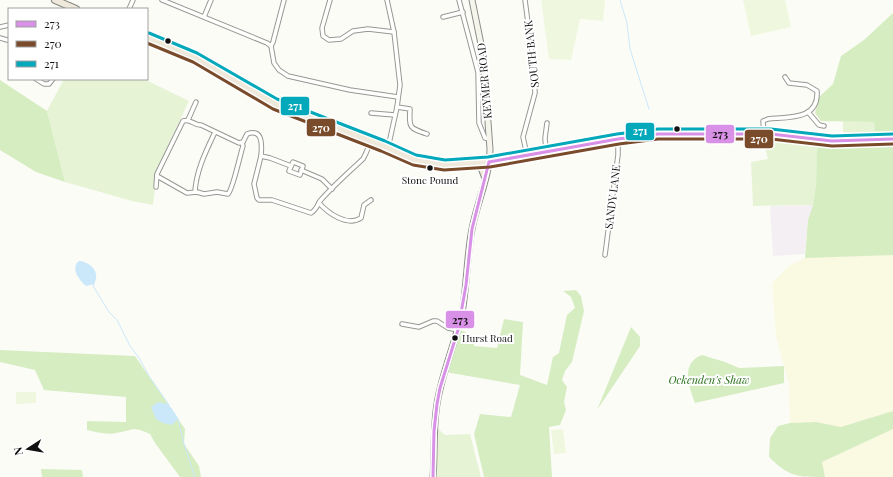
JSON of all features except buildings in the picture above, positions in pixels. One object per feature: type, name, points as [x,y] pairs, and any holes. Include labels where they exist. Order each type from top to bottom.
[{"type":"main road","points":[[55,0],[74,8]]},
{"type":"main road","name":"KEYMER ROAD","points":[[472,0],[483,54],[489,139],[489,162]]},
{"type":"main road","points":[[148,38],[195,57],[275,104],[371,141],[415,160],[445,164],[489,162],[618,139],[658,134],[764,134],[832,141],[893,140]]},
{"type":"main road","points":[[433,477],[434,431],[437,404],[443,377],[458,330],[466,285],[472,229],[489,162]]},
{"type":"main road","points":[[475,163],[482,169],[485,177]]},
{"type":"street","points":[[162,0],[267,43],[271,46]]},
{"type":"street","points":[[204,17],[211,0]]},
{"type":"street","points":[[284,0],[271,46],[274,63],[279,70],[288,76],[350,90],[398,97]]},
{"type":"street","points":[[330,0],[322,28],[322,36],[329,40],[341,39],[353,31],[368,29],[394,32]]},
{"type":"street","points":[[387,0],[394,32],[400,85],[388,148]]},
{"type":"street","points":[[459,0],[478,72],[479,123],[485,138],[489,139]]},
{"type":"street","name":"SOUTH BANK","points":[[525,0],[534,69],[534,93],[523,137],[527,155]]},
{"type":"street","points":[[443,17],[463,12]]},
{"type":"street","points":[[0,38],[6,40]]},
{"type":"street","points":[[764,134],[763,121],[805,114],[817,102],[818,91],[807,85],[789,83],[785,77]]},
{"type":"street","points":[[38,80],[44,84],[49,84],[52,80]]},
{"type":"street","points":[[188,120],[196,102]]},
{"type":"street","points":[[397,107],[410,109],[411,126],[414,130],[427,134]]},
{"type":"street","points":[[808,112],[819,125],[824,126]]},
{"type":"street","points":[[371,113],[395,115]]},
{"type":"street","points":[[156,187],[157,176],[183,121],[188,120],[242,143]]},
{"type":"street","points":[[546,152],[545,138],[547,123]]},
{"type":"street","points":[[195,192],[197,176],[214,132]]},
{"type":"street","points":[[157,176],[182,192],[204,194],[218,192],[228,194],[233,184],[243,146],[242,143],[247,134],[251,133],[258,135],[262,144],[261,156],[254,184],[257,198],[259,200],[272,200],[307,213],[314,211],[332,189],[363,159],[371,141]]},
{"type":"street","name":"SANDY LANE","points":[[605,255],[618,155],[618,139]]},
{"type":"street","points":[[261,156],[291,166]]},
{"type":"street","points":[[293,162],[303,166],[301,170],[300,175],[290,171],[293,162]]},
{"type":"street","points":[[301,170],[322,179],[332,189]]},
{"type":"street","points":[[319,203],[333,216],[354,221],[361,218],[364,205],[370,200]]},
{"type":"street","points":[[402,324],[419,327],[433,321],[437,321],[448,328],[458,330]]},
{"type":"shaded area","points":[[813,205],[808,220],[805,254],[773,256],[770,206]]},
{"type":"green space","points":[[541,0],[605,0],[603,21],[580,19],[571,60],[549,59]]},
{"type":"green space","points":[[743,0],[785,0],[791,27],[751,36]]},
{"type":"green space","points":[[893,13],[893,255],[805,258],[808,220],[813,205],[816,184],[819,137],[875,137],[874,122],[821,121],[815,113],[819,97],[833,84],[841,56],[864,40]]},
{"type":"green space","points":[[0,80],[47,111],[65,182],[36,172],[0,150]]},
{"type":"green space","points":[[63,80],[146,80],[189,101],[158,166],[153,205],[132,201],[65,182],[47,111]]},
{"type":"green space","points":[[843,121],[874,122],[875,137],[843,138]]},
{"type":"green space","points":[[761,134],[818,139],[816,184],[813,205],[753,206],[751,162],[768,159]]},
{"type":"green space","points":[[893,253],[893,411],[841,427],[816,422],[790,423],[789,385],[776,336],[772,283],[789,266],[805,258]]},
{"type":"green space","points":[[576,290],[581,296],[584,311],[572,362],[565,371],[562,380],[567,387],[564,402],[566,410],[560,425],[549,427],[552,477],[484,477],[474,434],[480,414],[511,417],[520,385],[445,372],[454,327],[474,336],[474,346],[497,348],[504,319],[523,322],[520,375],[547,385],[553,357],[559,353],[567,315],[575,308],[571,297],[563,291]]},
{"type":"green space","points":[[631,327],[640,337],[640,346],[597,410]]},
{"type":"green space","points":[[0,350],[135,356],[185,429],[184,444],[199,466],[201,477],[180,477],[150,434],[136,429],[109,434],[87,430],[87,421],[126,422],[126,397],[44,390],[35,370],[0,362]]},
{"type":"green space","name":"Ockenden's Shaw","points":[[702,355],[739,368],[784,366],[784,383],[695,403],[690,390],[688,376],[689,369],[695,359]]},
{"type":"green space","points":[[16,392],[36,392],[36,403],[16,404]]},
{"type":"green space","points":[[893,411],[893,429],[822,462],[825,477],[807,477],[788,472],[782,469],[769,457],[770,438],[778,426],[790,423],[816,422],[841,427]]},
{"type":"green space","points":[[436,427],[445,435],[470,434],[481,477],[437,477],[435,456]]},
{"type":"green space","points":[[563,429],[566,453],[554,454],[551,430]]},
{"type":"green space","points":[[893,429],[893,477],[825,477],[822,462]]},
{"type":"green space","points":[[41,469],[82,470],[83,477],[42,477]]},
{"type":"water","points":[[79,261],[87,263],[96,272],[96,280],[94,284],[86,286],[76,274],[75,267]]},
{"type":"water","points":[[158,402],[168,404],[178,419],[172,425],[163,423],[156,419],[151,407]]},
{"type":"waterway","points":[[620,0],[627,23],[630,49],[649,109]]},
{"type":"waterway","points":[[94,284],[93,286],[109,312],[117,320],[130,346],[169,405]]},
{"type":"waterway","points":[[171,408],[178,419],[184,444],[195,477]]},
{"type":"transit line","name":"271","points":[[149,33],[197,53],[277,99],[385,141],[416,155],[445,160],[488,157],[617,134],[658,129],[771,129],[832,136],[893,134]]},
{"type":"transit line","name":"270","points":[[148,43],[193,62],[273,109],[413,165],[444,170],[490,167],[619,144],[658,139],[771,139],[832,146],[893,144]]},
{"type":"transit line","name":"273","points":[[489,162],[618,139],[658,134],[771,134],[832,141],[893,139]]},
{"type":"transit line","name":"273","points":[[433,477],[434,431],[437,404],[440,388],[458,330],[466,285],[472,229],[489,162]]},
{"type":"place","name":"Stone Pound","points":[[430,168]]},
{"type":"place","name":"Hurst Road","points":[[455,338]]}]
